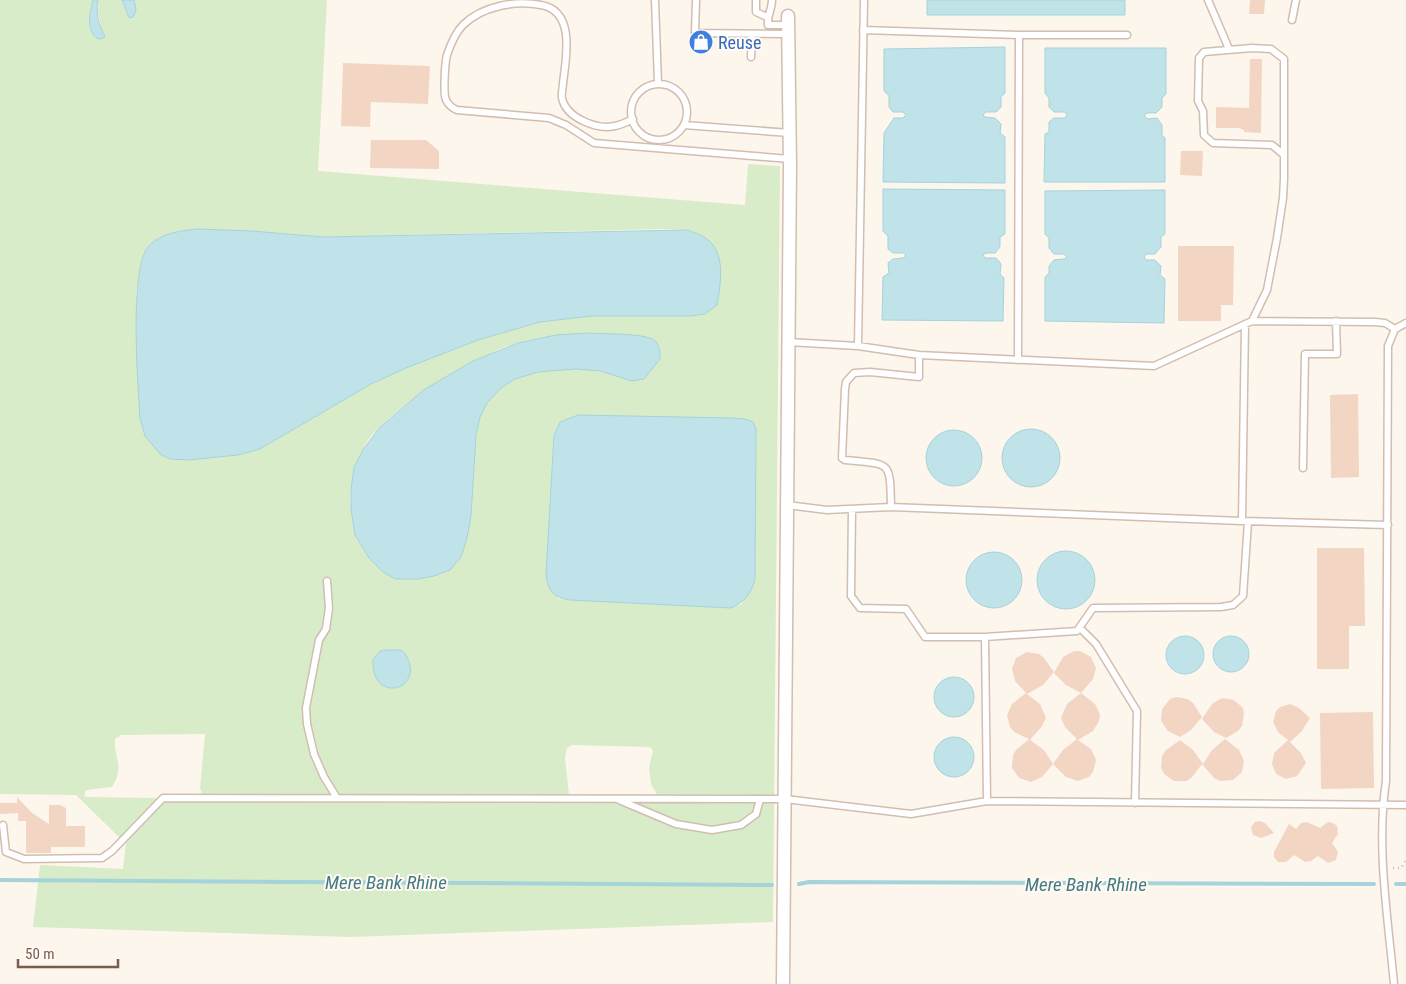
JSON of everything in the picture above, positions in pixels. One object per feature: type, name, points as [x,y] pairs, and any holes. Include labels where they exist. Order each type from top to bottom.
[{"type":"street","points":[[783,984],[790,159],[788,25]]},
{"type":"lane","points":[[655,0],[658,83]]},
{"type":"lane","points":[[696,0],[695,33],[752,34],[788,25]]},
{"type":"lane","points":[[756,0],[756,12],[767,17]]},
{"type":"lane","points":[[772,0],[772,6],[767,17],[768,25],[788,25]]},
{"type":"lane","points":[[858,346],[864,0]]},
{"type":"lane","points":[[1208,0],[1229,49]]},
{"type":"lane","points":[[1292,20],[1296,0]]},
{"type":"lane","points":[[633,119],[614,127],[590,124],[576,118],[566,106],[562,98],[566,30],[560,15],[551,6],[534,3],[507,4],[476,14],[462,26],[447,56],[445,98],[451,107],[457,110],[549,118],[566,124],[594,142],[790,159]]},
{"type":"lane","points":[[863,30],[1019,35],[1126,35]]},
{"type":"lane","points":[[751,57],[752,34]]},
{"type":"lane","points":[[1018,360],[1019,35]]},
{"type":"lane","points":[[852,509],[851,596],[860,608],[906,609],[925,637],[984,637],[1077,631],[1093,608],[1221,607],[1233,605],[1243,596],[1248,322],[1267,290],[1282,198],[1284,155],[1284,59],[1271,49],[1229,49],[1204,52],[1199,58],[1198,101],[1203,112],[1204,136],[1213,143],[1272,145],[1284,155]]},
{"type":"lane","points":[[658,83],[670,85],[680,92],[686,102],[688,113],[684,124],[677,134],[666,139],[655,140],[644,135],[635,127],[633,119],[632,104],[638,94],[647,86],[658,83]]},
{"type":"lane","points":[[684,124],[790,133]]},
{"type":"lane","points":[[653,147],[655,140]]},
{"type":"lane","points":[[788,342],[858,346],[919,355],[1154,366],[1248,322],[1336,321],[1385,324],[1394,329]]},
{"type":"lane","points":[[1302,468],[1305,354],[1337,354],[1336,321]]},
{"type":"lane","points":[[1394,984],[1384,868],[1382,805],[1386,781],[1388,346],[1394,329],[1406,323]]},
{"type":"lane","points":[[892,507],[888,469],[882,464],[845,460],[842,458],[846,382],[854,373],[870,372],[919,377],[919,355]]},
{"type":"lane","points":[[787,505],[827,510],[892,507],[1245,522],[1388,525]]},
{"type":"lane","points":[[327,581],[328,608],[326,629],[319,640],[306,716],[309,738],[314,754],[324,777],[337,798]]},
{"type":"lane","points":[[1080,628],[1096,644],[1137,710],[1135,802]]},
{"type":"lane","points":[[984,637],[987,801]]},
{"type":"lane","points":[[3,825],[6,852],[24,859],[102,858],[112,851],[163,798],[785,799],[910,814],[987,801],[1406,805]]},
{"type":"lane","points":[[616,799],[676,824],[712,830],[741,825],[756,814],[760,799]]},
{"type":"path","points":[[1384,868],[1401,868],[1406,860]]},
{"type":"green space","points":[[0,0],[93,0],[89,22],[90,29],[103,35],[97,9],[98,0],[122,0],[126,12],[136,10],[134,0],[327,0],[318,171],[745,205],[748,164],[780,166],[773,922],[351,937],[33,927],[40,865],[123,869],[126,844],[76,795],[0,794]],"holes":[[[687,230],[705,314],[690,316],[591,316],[540,322],[478,340],[405,368],[371,384],[260,449],[238,455],[214,458],[170,459],[140,418],[136,292],[141,263],[147,248],[160,238],[252,231],[323,237]],[[586,333],[649,337],[631,381],[595,371],[554,369],[534,372],[516,379],[500,389],[487,403],[476,435],[355,535],[350,500],[351,489],[363,449],[372,435],[404,406],[466,366],[510,345],[553,336]],[[753,422],[756,429],[755,580],[742,604],[731,608],[558,598]],[[205,734],[200,788],[202,795],[156,798],[84,796],[86,790],[112,787],[116,780],[118,768],[115,739],[121,735]],[[572,745],[650,747],[653,751],[649,767],[651,784],[657,794],[569,795],[565,758],[567,748]]]},
{"type":"water","points":[[93,0],[98,0],[98,19],[105,36],[98,39],[91,31],[90,26]]},
{"type":"water","points":[[122,0],[134,0],[136,10],[133,17],[129,18]]},
{"type":"water","points":[[927,0],[1125,0],[1125,15],[927,15]]},
{"type":"water","points":[[1005,47],[1005,93],[1001,97],[1001,107],[996,112],[986,112],[983,115],[995,118],[1001,124],[1000,133],[1005,137],[1005,183],[883,182],[884,133],[894,118],[903,118],[906,115],[903,112],[893,112],[889,107],[889,96],[884,91],[884,49]]},
{"type":"water","points":[[1045,48],[1166,48],[1166,94],[1162,98],[1162,107],[1156,113],[1147,113],[1144,116],[1148,119],[1157,118],[1162,125],[1162,135],[1165,138],[1165,182],[1044,182],[1045,134],[1049,132],[1049,122],[1054,118],[1065,118],[1067,115],[1065,112],[1054,112],[1049,107],[1049,98],[1045,93]]},
{"type":"water","points":[[883,189],[1005,190],[1005,234],[1000,237],[1000,247],[995,253],[983,255],[985,258],[996,258],[1001,264],[1000,274],[1004,278],[1003,321],[882,320],[883,277],[889,273],[888,263],[893,259],[903,258],[906,255],[903,253],[893,253],[888,249],[888,236],[883,231]]},
{"type":"water","points":[[1165,190],[1165,234],[1161,237],[1161,247],[1155,254],[1146,254],[1144,257],[1146,260],[1155,260],[1161,266],[1160,275],[1165,279],[1164,323],[1045,321],[1045,277],[1049,273],[1049,266],[1054,260],[1067,257],[1064,254],[1054,254],[1049,248],[1049,238],[1045,234],[1045,191]]},
{"type":"water","points":[[197,229],[323,237],[687,230],[702,236],[710,242],[719,257],[721,276],[717,305],[705,314],[690,316],[591,316],[540,322],[478,340],[406,368],[371,384],[260,449],[238,455],[189,460],[170,459],[160,454],[145,436],[140,418],[136,329],[138,279],[142,260],[148,247],[153,242],[164,236]]},
{"type":"water","points":[[586,333],[632,335],[649,338],[657,344],[660,359],[644,379],[632,381],[600,371],[576,369],[538,372],[515,379],[500,389],[487,403],[480,417],[476,435],[471,516],[461,557],[450,570],[434,576],[418,579],[395,579],[383,572],[369,558],[355,535],[351,509],[354,467],[364,448],[380,427],[425,389],[473,361],[518,343],[556,335]]},
{"type":"water","points":[[578,415],[732,418],[753,422],[756,429],[755,580],[749,594],[740,603],[731,608],[570,600],[559,597],[552,592],[548,585],[546,574],[554,436],[560,422]]},
{"type":"water","points":[[1031,429],[1042,431],[1055,442],[1060,458],[1058,469],[1047,482],[1031,487],[1020,485],[1007,474],[1002,458],[1004,447],[1015,434]]},
{"type":"water","points":[[954,430],[965,432],[974,438],[980,447],[982,458],[980,469],[974,478],[965,484],[954,486],[943,484],[934,478],[928,469],[926,458],[928,447],[934,438],[943,432]]},
{"type":"water","points":[[1066,551],[1077,553],[1090,564],[1095,580],[1093,591],[1082,604],[1066,609],[1055,607],[1042,596],[1037,580],[1039,569],[1050,556]]},
{"type":"water","points":[[989,552],[999,552],[1014,560],[1020,569],[1022,580],[1020,591],[1014,600],[999,608],[989,608],[978,603],[971,596],[966,585],[966,575],[971,564],[978,557]]},
{"type":"water","points":[[1185,636],[1198,642],[1204,655],[1198,668],[1185,674],[1172,668],[1166,655],[1172,642]]},
{"type":"water","points":[[1231,636],[1238,637],[1244,641],[1248,647],[1248,661],[1244,667],[1238,671],[1231,672],[1224,671],[1218,667],[1214,661],[1213,654],[1214,647],[1218,641],[1224,637]]},
{"type":"water","points":[[380,651],[404,652],[409,662],[410,672],[407,680],[401,686],[394,688],[386,687],[379,682],[374,673],[373,660]]},
{"type":"water","points":[[954,677],[968,683],[974,697],[968,711],[954,717],[940,711],[934,697],[940,683]]},
{"type":"water","points":[[954,737],[968,743],[974,757],[968,771],[954,777],[940,771],[934,757],[940,743]]},
{"type":"building","points":[[1250,0],[1265,0],[1264,14],[1249,14]]},
{"type":"building","points":[[1250,59],[1262,59],[1261,133],[1244,132],[1244,130],[1239,128],[1216,128],[1216,107],[1249,108]]},
{"type":"building","points":[[343,63],[430,66],[428,104],[371,102],[370,127],[341,126]]},
{"type":"building","points":[[371,140],[426,140],[439,151],[439,169],[370,168]]},
{"type":"building","points":[[1181,151],[1203,151],[1202,176],[1180,175]]},
{"type":"building","points":[[1178,246],[1234,246],[1233,305],[1221,305],[1221,321],[1178,321]]},
{"type":"building","points":[[1358,394],[1359,477],[1331,478],[1330,395]]},
{"type":"building","points":[[1317,548],[1364,548],[1365,626],[1349,626],[1349,669],[1317,669]]},
{"type":"building","points":[[1074,651],[1080,651],[1091,657],[1096,668],[1093,679],[1081,693],[1066,685],[1054,673],[1063,657]]},
{"type":"building","points":[[1027,652],[1039,654],[1054,672],[1043,685],[1027,694],[1040,704],[1046,718],[1030,740],[1044,750],[1053,764],[1042,777],[1031,782],[1019,778],[1012,768],[1013,755],[1029,739],[1014,732],[1010,727],[1007,715],[1012,704],[1026,693],[1015,681],[1012,669],[1016,658]]},
{"type":"building","points":[[1081,693],[1095,704],[1100,714],[1099,721],[1093,731],[1078,740],[1091,749],[1096,760],[1093,772],[1089,777],[1078,781],[1066,777],[1053,764],[1063,750],[1077,739],[1065,727],[1061,718],[1067,704]]},
{"type":"building","points":[[1176,697],[1188,699],[1202,717],[1191,730],[1180,737],[1168,731],[1161,721],[1162,709],[1170,699]]},
{"type":"building","points":[[1222,698],[1234,700],[1243,708],[1244,714],[1242,726],[1238,731],[1226,738],[1214,732],[1202,719],[1212,704]]},
{"type":"building","points":[[1290,704],[1299,708],[1310,718],[1302,731],[1290,742],[1301,753],[1306,763],[1297,776],[1286,779],[1276,774],[1272,764],[1274,753],[1288,740],[1278,732],[1273,722],[1276,711],[1280,707]]},
{"type":"building","points":[[1373,712],[1374,788],[1321,789],[1320,713]]},
{"type":"building","points":[[1225,739],[1239,750],[1244,761],[1242,772],[1233,780],[1220,781],[1214,778],[1202,764],[1187,781],[1174,781],[1164,774],[1161,768],[1162,756],[1166,750],[1180,740],[1193,750],[1203,764],[1212,750]]},
{"type":"building","points":[[17,797],[32,813],[49,824],[49,805],[60,805],[66,808],[66,826],[85,826],[85,847],[51,847],[51,853],[26,853],[26,821],[18,821],[18,813],[0,814],[0,803],[17,803]]},
{"type":"building","points":[[1255,822],[1265,823],[1274,833],[1261,838],[1253,835],[1251,827]]},
{"type":"building","points":[[1307,822],[1320,828],[1328,822],[1337,826],[1338,834],[1332,843],[1338,852],[1336,860],[1328,863],[1318,856],[1311,861],[1305,862],[1294,855],[1286,862],[1278,862],[1274,857],[1274,852],[1289,824],[1296,829],[1301,823]]},
{"type":"waterway","name":"Mere Bank Rhine","points":[[0,880],[772,885]]},
{"type":"waterway","name":"Mere Bank Rhine","points":[[799,884],[809,882],[1374,884]]},
{"type":"waterway","name":"Mere Bank Rhine","points":[[1396,884],[1406,884]]},
{"type":"place","name":"Reuse","points":[[701,42]]}]
